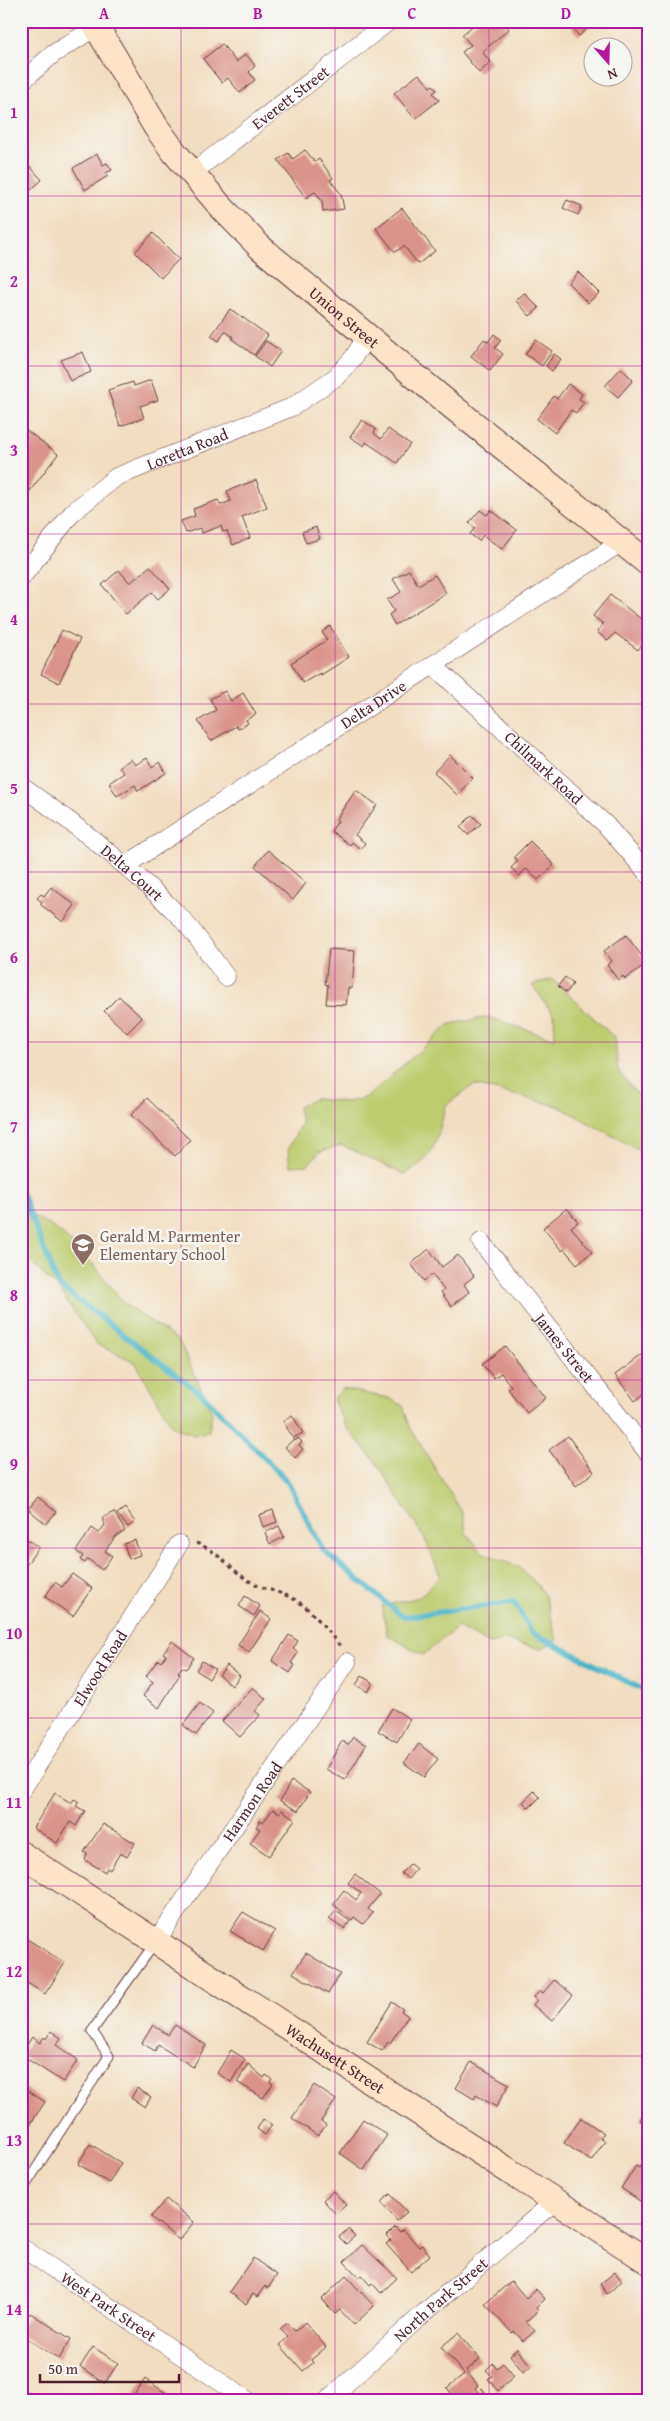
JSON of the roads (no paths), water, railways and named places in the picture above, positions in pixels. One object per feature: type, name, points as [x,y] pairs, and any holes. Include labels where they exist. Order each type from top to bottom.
[{"type":"main road","name":"Union Street","points":[[94,24],[156,127],[222,208],[261,248],[620,543],[649,564]]},
{"type":"main road","name":"Wachusett Street","points":[[21,1854],[157,1940],[649,2262]]},
{"type":"street","name":"Everett Street","points":[[192,173],[389,21]]},
{"type":"street","points":[[21,82],[53,54],[94,24]]},
{"type":"street","name":"Loretta Road","points":[[21,578],[73,512],[116,477],[292,406],[336,377],[353,358],[367,336]]},
{"type":"street","name":"Delta Drive","points":[[126,865],[620,543]]},
{"type":"street","name":"Chilmark Road","points":[[433,665],[606,825],[649,875]]},
{"type":"street","name":"Delta Court","points":[[21,786],[60,813],[126,865],[182,920],[226,977]]},
{"type":"street","name":"James Street","points":[[481,1242],[649,1454]]},
{"type":"street","name":"Elwood Road","points":[[21,1790],[179,1544]]},
{"type":"street","name":"Harmon Road","points":[[157,1940],[347,1662]]},
{"type":"street","name":"North Park Street","points":[[328,2400],[424,2313],[556,2201]]},
{"type":"street","name":"West Park Street","points":[[21,2247],[247,2400]]},
{"type":"lane","points":[[21,2192],[108,2056],[92,2031],[157,1940]]},
{"type":"waterway","points":[[21,1191],[58,1285],[203,1395],[287,1481],[323,1550],[403,1617],[514,1602],[531,1632],[649,1693]]},
{"type":"place","name":"Gerald M. Parmenter Elementary School","points":[[83,1266]]}]
